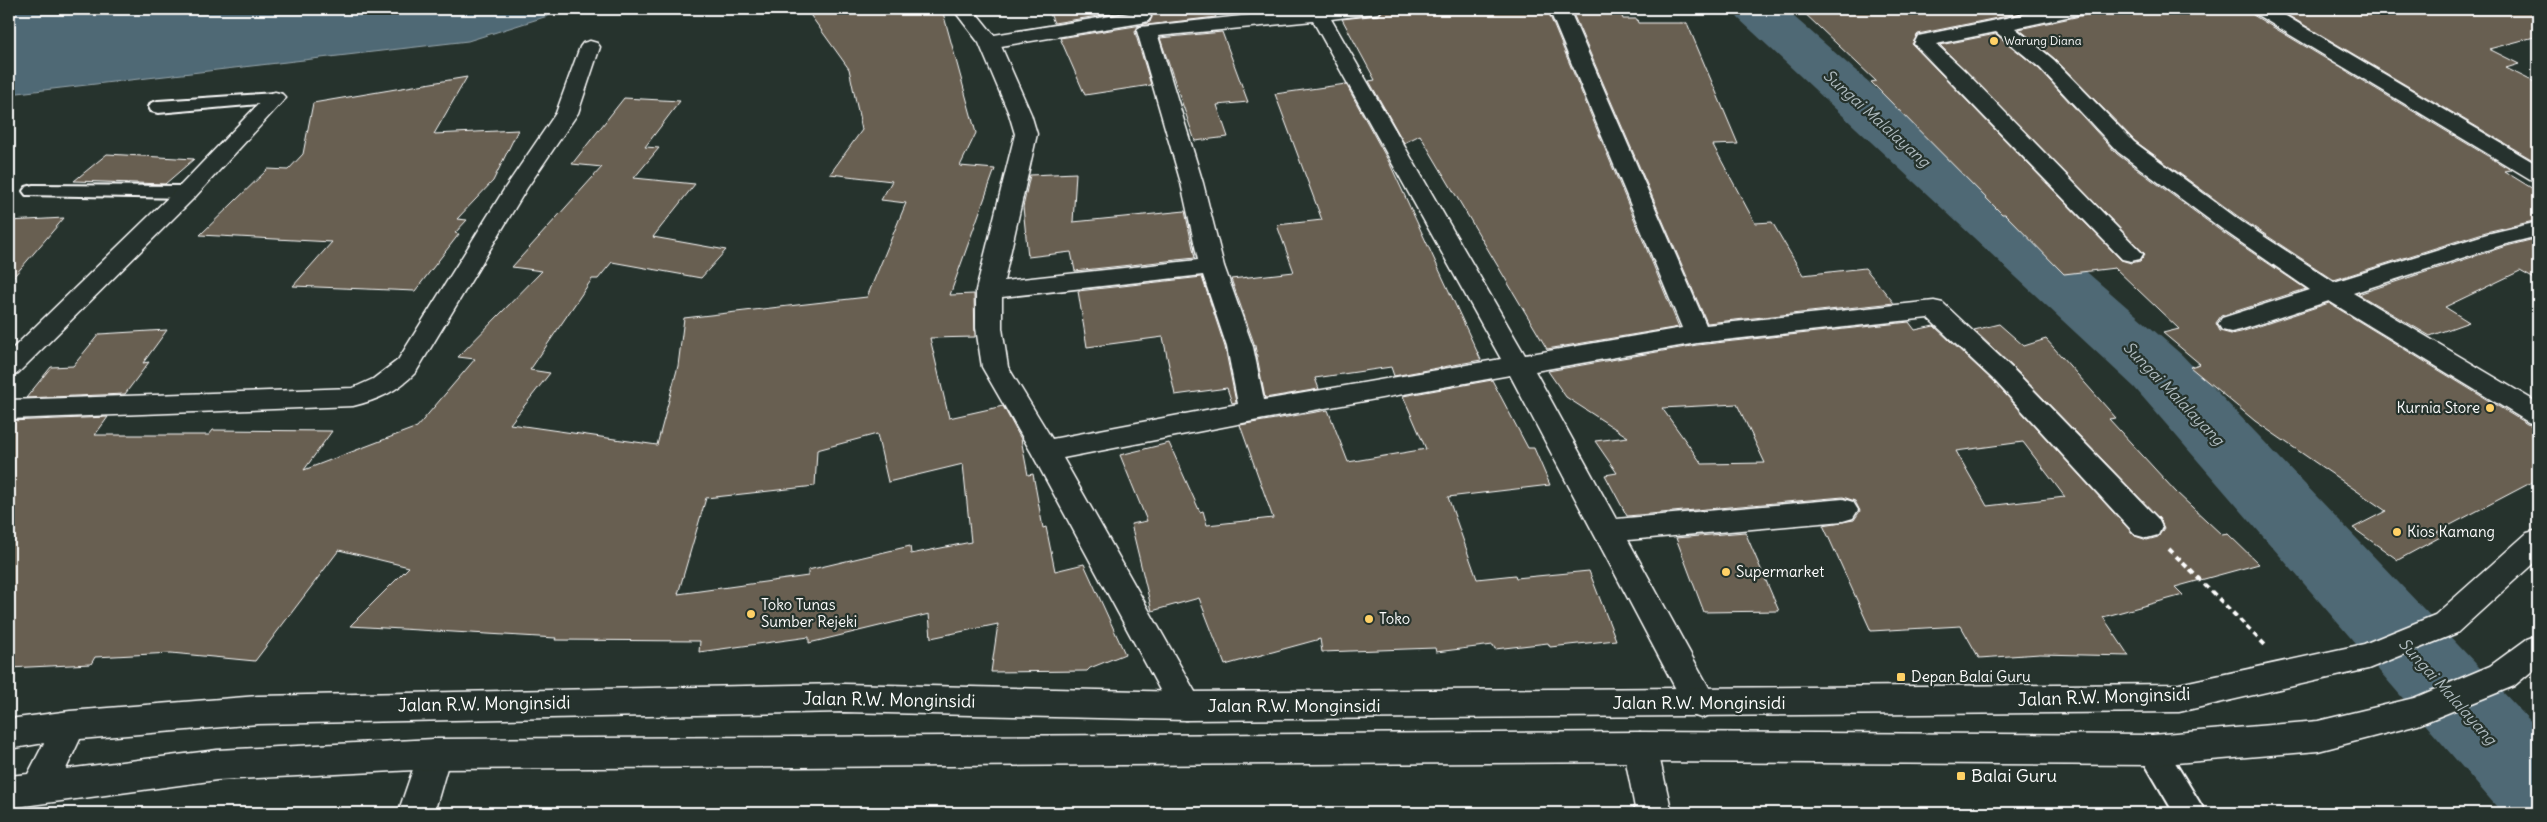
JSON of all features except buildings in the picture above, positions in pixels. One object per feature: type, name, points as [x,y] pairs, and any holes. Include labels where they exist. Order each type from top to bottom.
[{"type":"main road","points":[[963,9],[989,42],[1020,114],[1026,134],[988,290],[989,328],[995,367],[1045,451],[1186,706]]},
{"type":"main road","points":[[989,42],[1143,19],[1372,9]]},
{"type":"main road","points":[[1559,9],[1697,334]]},
{"type":"main road","points":[[2078,9],[1925,40],[1924,44],[1957,74],[2131,254]]},
{"type":"main road","points":[[2261,9],[2538,174]]},
{"type":"main road","points":[[1317,12],[1518,366],[1701,704]]},
{"type":"main road","points":[[1143,19],[1192,183],[1212,266],[1240,347],[1253,411]]},
{"type":"main road","points":[[1999,24],[2047,64],[2126,147],[2234,227],[2332,292],[2538,415]]},
{"type":"main road","points":[[9,410],[353,397],[370,394],[384,387],[407,366],[516,188],[567,113],[590,47]]},
{"type":"main road","points":[[9,367],[187,192],[275,98]]},
{"type":"main road","points":[[2231,324],[2495,239],[2538,229]]},
{"type":"main road","points":[[988,290],[1212,266]]},
{"type":"main road","points":[[1045,451],[1253,411],[1697,334],[1934,309],[2005,376],[2147,527]]},
{"type":"main road","points":[[1607,532],[1843,510]]},
{"type":"main road","name":"Jalan R.W. Monginsidi","points":[[9,734],[70,725],[258,710],[844,698],[1186,706],[1701,704],[2179,698],[2368,656],[2446,624],[2538,541]]},
{"type":"main road","points":[[24,790],[217,765],[434,754],[1640,747],[2152,750],[2318,736],[2418,711],[2502,676],[2538,648]]},
{"type":"main road","points":[[24,790],[70,725]]},
{"type":"main road","points":[[1640,747],[1654,813]]},
{"type":"main road","points":[[416,813],[434,754]]},
{"type":"lane","points":[[158,107],[275,98]]},
{"type":"lane","points":[[33,191],[187,192]]},
{"type":"lane","points":[[2152,750],[2191,813]]},
{"type":"path","points":[[2147,527],[2293,673]]},
{"type":"water","points":[[9,9],[570,9],[468,41],[9,94]]},
{"type":"waterway","name":"Sungai Malalayang","points":[[1756,9],[2158,371],[2538,790]]},
{"type":"place","name":"Warung Diana","points":[[1994,41]]},
{"type":"place","name":"Kurnia Store","points":[[2490,408]]},
{"type":"place","name":"Kios Kamang","points":[[2397,532]]},
{"type":"place","name":"Supermarket","points":[[1726,572]]},
{"type":"place","name":"Toko Tunas Sumber Rejeki","points":[[751,614]]},
{"type":"place","name":"Toko","points":[[1369,619]]},
{"type":"place","name":"Depan Balai Guru","points":[[1901,677]]},
{"type":"place","name":"Balai Guru","points":[[1961,776]]}]
